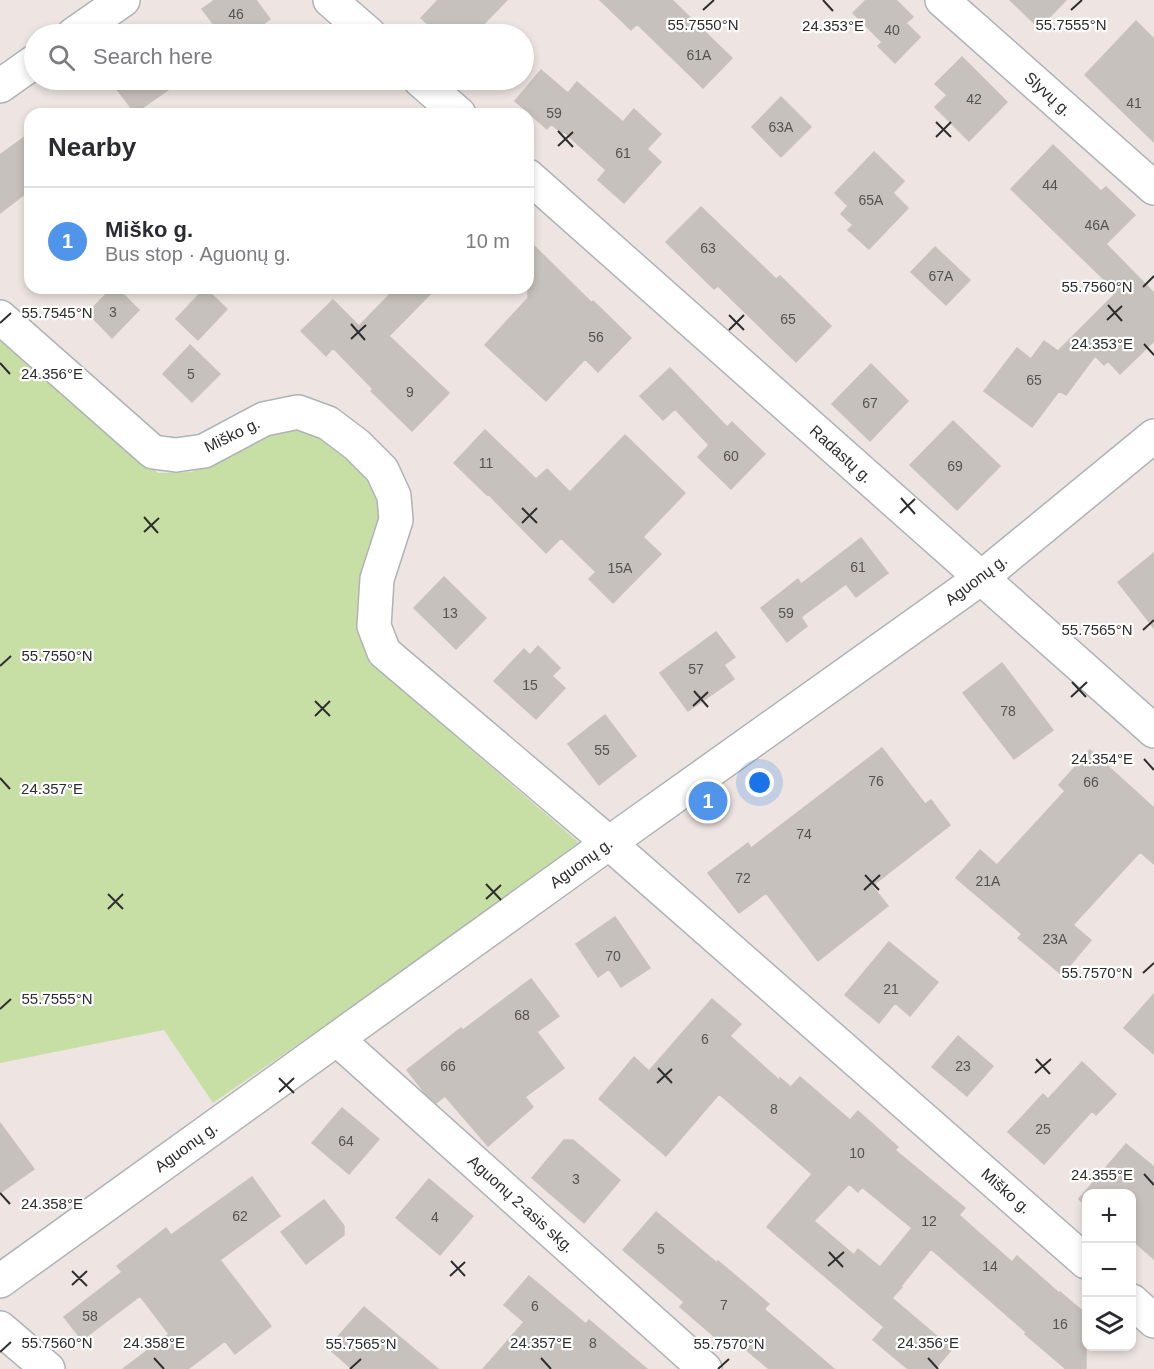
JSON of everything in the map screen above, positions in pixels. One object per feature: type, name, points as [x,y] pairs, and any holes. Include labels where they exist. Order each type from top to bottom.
[{"type":"street","points":[[88,24],[123,0]]},
{"type":"street","points":[[330,0],[358,24]]},
{"type":"street","name":"Slyvų g.","points":[[942,0],[1154,188]]},
{"type":"street","points":[[0,86],[24,69]]},
{"type":"street","points":[[431,90],[452,108]]},
{"type":"street","name":"Radastų g.","points":[[534,181],[1154,731]]},
{"type":"street","name":"Miško g.","points":[[0,317],[153,452],[177,455],[204,451],[264,419],[298,412],[328,423],[357,445],[382,470],[394,496],[396,520],[377,579],[374,626],[384,652],[609,843],[1082,1258]]},
{"type":"street","name":"Aguonų g.","points":[[0,1281],[981,578],[1154,436]]},
{"type":"street","name":"Aguonų 2-asis skg.","points":[[336,1039],[705,1369]]},
{"type":"street","points":[[1136,1305],[1154,1321]]},
{"type":"street","points":[[0,1328],[48,1369]]},
{"type":"green space","points":[[0,335],[158,473],[192,472],[277,428],[305,429],[328,439],[372,484],[384,505],[363,626],[369,662],[584,847],[213,1103],[164,1030],[0,1063]]},
{"type":"building","points":[[215,0],[256,0],[270,19],[263,24],[213,24],[202,9]]},
{"type":"building","points":[[438,0],[507,0],[484,24],[428,24],[421,18]]},
{"type":"building","points":[[600,0],[672,0],[732,58],[703,88],[637,24],[631,30]]},
{"type":"building","points":[[866,0],[896,0],[913,17],[906,23],[920,37],[895,63],[878,46],[882,42],[853,13]]},
{"type":"building","points":[[1010,0],[1066,0],[1039,28]]},
{"type":"building","points":[[1136,21],[1154,39],[1154,142],[1085,75]]},
{"type":"building","points":[[962,57],[1007,102],[969,141],[935,107],[947,95],[935,84]]},
{"type":"building","points":[[541,70],[568,93],[577,82],[623,122],[634,109],[661,134],[647,149],[661,162],[624,203],[598,180],[606,170],[564,132],[562,133],[551,124],[547,129],[534,118],[534,108],[523,108],[515,101],[524,90],[534,90],[534,78]]},
{"type":"building","points":[[118,90],[168,90],[142,108],[131,108]]},
{"type":"building","points":[[781,97],[811,127],[781,157],[752,127]]},
{"type":"building","points":[[24,137],[24,195],[0,213],[0,155]]},
{"type":"building","points":[[1053,145],[1101,191],[1106,187],[1135,215],[1106,244],[1154,293],[1154,341],[1120,374],[1108,361],[1104,365],[1095,356],[1066,395],[1059,391],[1032,427],[984,391],[1017,348],[1031,359],[1044,341],[1058,351],[1117,292],[1011,189]]},
{"type":"building","points":[[874,152],[904,181],[893,193],[908,208],[869,249],[848,230],[853,225],[841,214],[848,206],[835,193]]},
{"type":"building","points":[[701,207],[776,279],[780,276],[831,326],[796,362],[718,286],[714,289],[666,242]]},
{"type":"building","points":[[534,246],[631,338],[598,372],[585,359],[546,401],[485,345],[528,298],[528,294],[534,294]]},
{"type":"building","points":[[935,247],[970,280],[946,305],[911,272]]},
{"type":"building","points":[[106,294],[123,294],[139,310],[112,338],[88,313]]},
{"type":"building","points":[[199,294],[211,294],[227,309],[198,340],[176,319]]},
{"type":"building","points":[[390,294],[430,294],[389,336],[449,393],[412,431],[371,391],[373,389],[333,348],[326,356],[301,331],[333,300],[359,326]]},
{"type":"building","points":[[190,345],[220,374],[192,402],[163,374]]},
{"type":"building","points":[[871,364],[908,401],[870,441],[832,404]]},
{"type":"building","points":[[670,368],[727,427],[732,422],[765,454],[731,489],[698,457],[709,445],[675,409],[663,420],[640,396]]},
{"type":"building","points":[[953,421],[1000,466],[957,510],[910,465]]},
{"type":"building","points":[[485,430],[536,479],[547,469],[570,492],[625,435],[685,493],[643,537],[661,554],[613,603],[589,579],[596,572],[561,538],[546,553],[454,463]]},
{"type":"building","points":[[861,538],[888,573],[856,597],[846,584],[801,617],[807,626],[787,642],[761,608],[798,579],[801,584]]},
{"type":"building","points":[[1154,553],[1154,628],[1118,582]]},
{"type":"building","points":[[444,577],[486,618],[456,649],[414,608]]},
{"type":"building","points":[[716,632],[735,657],[724,665],[734,679],[688,711],[660,673]]},
{"type":"building","points":[[538,646],[560,668],[552,676],[565,688],[536,719],[494,681],[524,649],[530,655]]},
{"type":"building","points":[[1002,663],[1053,730],[1014,759],[963,693]]},
{"type":"building","points":[[605,715],[636,756],[599,785],[568,744]]},
{"type":"building","points":[[882,748],[925,804],[931,800],[950,825],[872,886],[888,906],[818,961],[766,893],[739,913],[708,873],[748,843],[751,848]]},
{"type":"building","points":[[1090,750],[1154,808],[1154,864],[1140,852],[1073,925],[1091,940],[1062,975],[1018,938],[1022,934],[956,878],[980,850],[997,865],[1065,791],[1059,785]]},
{"type":"building","points":[[615,917],[650,968],[621,987],[609,969],[598,977],[576,944]]},
{"type":"building","points":[[889,942],[938,982],[910,1016],[895,1003],[879,1023],[845,995]]},
{"type":"building","points":[[531,979],[559,1016],[537,1032],[564,1068],[525,1097],[533,1107],[488,1146],[445,1096],[436,1103],[407,1070],[461,1028],[463,1030]]},
{"type":"building","points":[[1154,994],[1154,1054],[1124,1028]]},
{"type":"building","points":[[712,999],[741,1024],[730,1036],[779,1080],[780,1078],[791,1087],[800,1077],[850,1120],[858,1111],[898,1147],[895,1150],[965,1208],[959,1215],[1012,1262],[1017,1256],[1082,1311],[1082,1351],[1086,1351],[1086,1369],[1066,1369],[931,1249],[892,1298],[952,1349],[935,1369],[908,1369],[873,1340],[884,1327],[767,1227],[812,1174],[719,1094],[666,1156],[599,1099],[634,1057],[649,1071]],"holes":[[[849,1184],[858,1192],[862,1187],[912,1228],[880,1267],[858,1249],[854,1255],[814,1221]]]},
{"type":"building","points":[[958,1036],[993,1066],[967,1096],[932,1067]]},
{"type":"building","points":[[1082,1062],[1116,1094],[1096,1115],[1092,1111],[1044,1164],[1008,1132],[1043,1094],[1048,1099]]},
{"type":"building","points":[[342,1108],[379,1139],[349,1174],[312,1143]]},
{"type":"building","points":[[0,1123],[34,1169],[0,1193]]},
{"type":"building","points":[[564,1140],[573,1140],[620,1180],[584,1223],[532,1178]]},
{"type":"building","points":[[1126,1144],[1154,1167],[1154,1259],[1136,1243],[1136,1189],[1088,1189]]},
{"type":"building","points":[[252,1177],[280,1216],[220,1260],[271,1326],[235,1354],[225,1341],[188,1369],[123,1369],[169,1334],[140,1296],[82,1340],[64,1317],[122,1272],[117,1266],[166,1228],[171,1235]]},
{"type":"building","points":[[429,1179],[473,1216],[440,1255],[396,1218]]},
{"type":"building","points":[[324,1200],[344,1226],[344,1235],[306,1264],[281,1232]]},
{"type":"building","points":[[656,1212],[769,1304],[764,1309],[834,1369],[769,1369],[737,1342],[730,1350],[680,1307],[684,1302],[623,1250]]},
{"type":"building","points":[[529,1276],[586,1324],[589,1320],[647,1369],[483,1369],[524,1322],[504,1305]]},
{"type":"building","points":[[364,1307],[438,1369],[352,1369],[328,1348]]},
{"type":"place","name":"Miško g.","points":[[708,801]]}]
